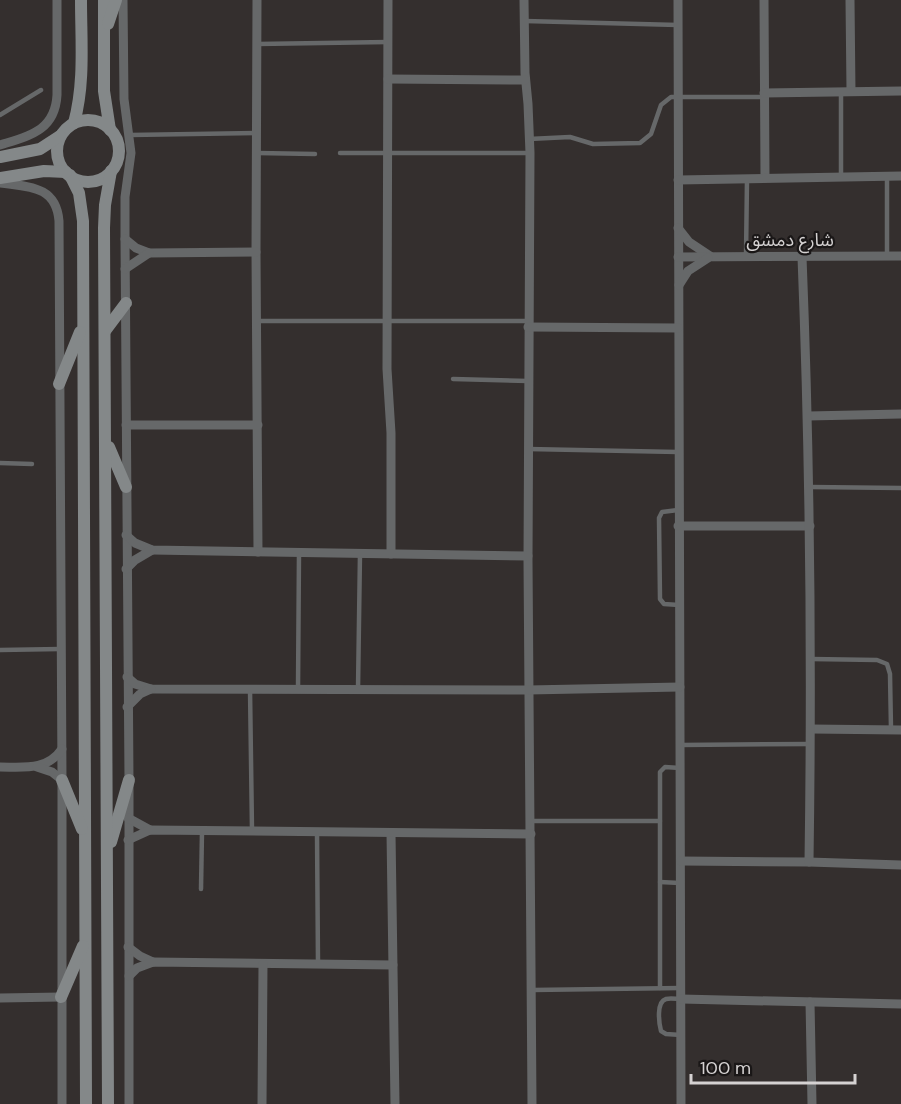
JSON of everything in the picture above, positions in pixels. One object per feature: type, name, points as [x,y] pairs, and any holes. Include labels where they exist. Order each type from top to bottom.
[{"type":"main road","points":[[74,123],[80,99],[82,73],[81,0]]},
{"type":"main road","points":[[0,178],[44,171],[68,174],[87,181],[104,177],[116,164],[118,146],[111,130],[104,91],[104,0]]},
{"type":"main road","points":[[104,34],[116,0]]},
{"type":"main road","points":[[0,157],[40,149],[74,123],[97,121],[111,130]]},
{"type":"main road","points":[[61,135],[57,151],[58,159],[79,193],[82,211],[86,1104]]},
{"type":"main road","points":[[109,1102],[104,216],[111,171]]},
{"type":"main road","points":[[105,331],[126,303]]},
{"type":"main road","points":[[59,384],[82,325]]},
{"type":"main road","points":[[106,440],[126,487]]},
{"type":"main road","points":[[62,780],[85,837]]},
{"type":"main road","points":[[107,855],[129,780]]},
{"type":"main road","points":[[61,997],[86,940]]},
{"type":"street","points":[[0,145],[38,131],[48,122],[55,109],[57,0]]},
{"type":"street","points":[[123,0],[124,99],[130,135],[131,161],[125,197],[129,1104]]},
{"type":"street","points":[[256,0],[258,552]]},
{"type":"street","points":[[388,0],[387,369],[391,433],[391,554]]},
{"type":"street","points":[[525,0],[525,80],[530,153],[528,690],[532,1104]]},
{"type":"street","points":[[678,0],[681,1104]]},
{"type":"street","points":[[764,0],[765,178]]},
{"type":"street","points":[[846,91],[850,0]]},
{"type":"street","points":[[388,79],[525,80]]},
{"type":"street","points":[[764,95],[901,91]]},
{"type":"street","points":[[678,180],[901,176]]},
{"type":"street","points":[[0,183],[41,190],[53,200],[59,221],[62,1104]]},
{"type":"street","points":[[678,228],[689,242],[712,257]]},
{"type":"street","points":[[125,238],[136,248],[149,253],[256,252]]},
{"type":"street","points":[[125,269],[149,253]]},
{"type":"street","points":[[802,256],[810,487],[809,862]]},
{"type":"street","name":"شارع دمشق","points":[[678,257],[901,256]]},
{"type":"street","points":[[678,287],[688,271],[703,260],[712,257]]},
{"type":"street","points":[[528,324],[678,328]]},
{"type":"street","points":[[808,416],[901,414]]},
{"type":"street","points":[[126,425],[258,425]]},
{"type":"street","points":[[678,526],[810,526]]},
{"type":"street","points":[[126,535],[135,543],[152,550],[528,556]]},
{"type":"street","points":[[126,568],[152,550]]},
{"type":"street","points":[[127,677],[135,684],[151,689],[528,690],[680,687]]},
{"type":"street","points":[[127,707],[140,694],[151,689]]},
{"type":"street","points":[[811,729],[901,729]]},
{"type":"street","points":[[0,767],[35,766],[50,761],[62,749]]},
{"type":"street","points":[[35,766],[52,772],[62,780]]},
{"type":"street","points":[[128,818],[150,830]]},
{"type":"street","points":[[128,840],[150,830],[531,834]]},
{"type":"street","points":[[391,833],[395,1104]]},
{"type":"street","points":[[681,861],[901,865]]},
{"type":"street","points":[[128,947],[153,962]]},
{"type":"street","points":[[129,976],[137,968],[153,962],[393,965]]},
{"type":"street","points":[[262,1104],[263,964]]},
{"type":"street","points":[[0,998],[61,997]]},
{"type":"street","points":[[681,999],[901,1004]]},
{"type":"street","points":[[810,1002],[812,1104]]},
{"type":"lane","points":[[525,21],[678,25]]},
{"type":"lane","points":[[257,45],[388,42]]},
{"type":"lane","points":[[0,115],[41,90]]},
{"type":"lane","points":[[841,177],[846,91]]},
{"type":"lane","points":[[529,139],[570,137],[593,144],[640,143],[651,134],[661,105],[671,97],[764,95]]},
{"type":"lane","points":[[130,135],[257,133]]},
{"type":"lane","points":[[257,153],[315,154]]},
{"type":"lane","points":[[340,153],[530,153]]},
{"type":"lane","points":[[887,176],[887,256]]},
{"type":"lane","points":[[746,257],[747,179]]},
{"type":"lane","points":[[257,321],[528,324]]},
{"type":"lane","points":[[453,379],[528,381]]},
{"type":"lane","points":[[528,449],[678,452]]},
{"type":"lane","points":[[0,463],[32,464]]},
{"type":"lane","points":[[810,487],[901,488]]},
{"type":"lane","points":[[678,510],[662,512],[658,518],[660,599],[667,605],[679,605]]},
{"type":"lane","points":[[298,689],[299,552]]},
{"type":"lane","points":[[358,689],[360,553]]},
{"type":"lane","points":[[0,650],[61,649]]},
{"type":"lane","points":[[811,659],[877,660],[887,664],[890,674],[891,729]]},
{"type":"lane","points":[[250,689],[252,832]]},
{"type":"lane","points":[[680,745],[811,744]]},
{"type":"lane","points":[[660,988],[660,772],[665,767],[680,768]]},
{"type":"lane","points":[[531,820],[660,821]]},
{"type":"lane","points":[[201,889],[202,831]]},
{"type":"lane","points":[[317,832],[318,964]]},
{"type":"lane","points":[[660,882],[680,883]]},
{"type":"lane","points":[[532,990],[681,988]]},
{"type":"lane","points":[[681,999],[665,999],[661,1002],[660,1007],[661,1031],[666,1034],[681,1035]]}]
